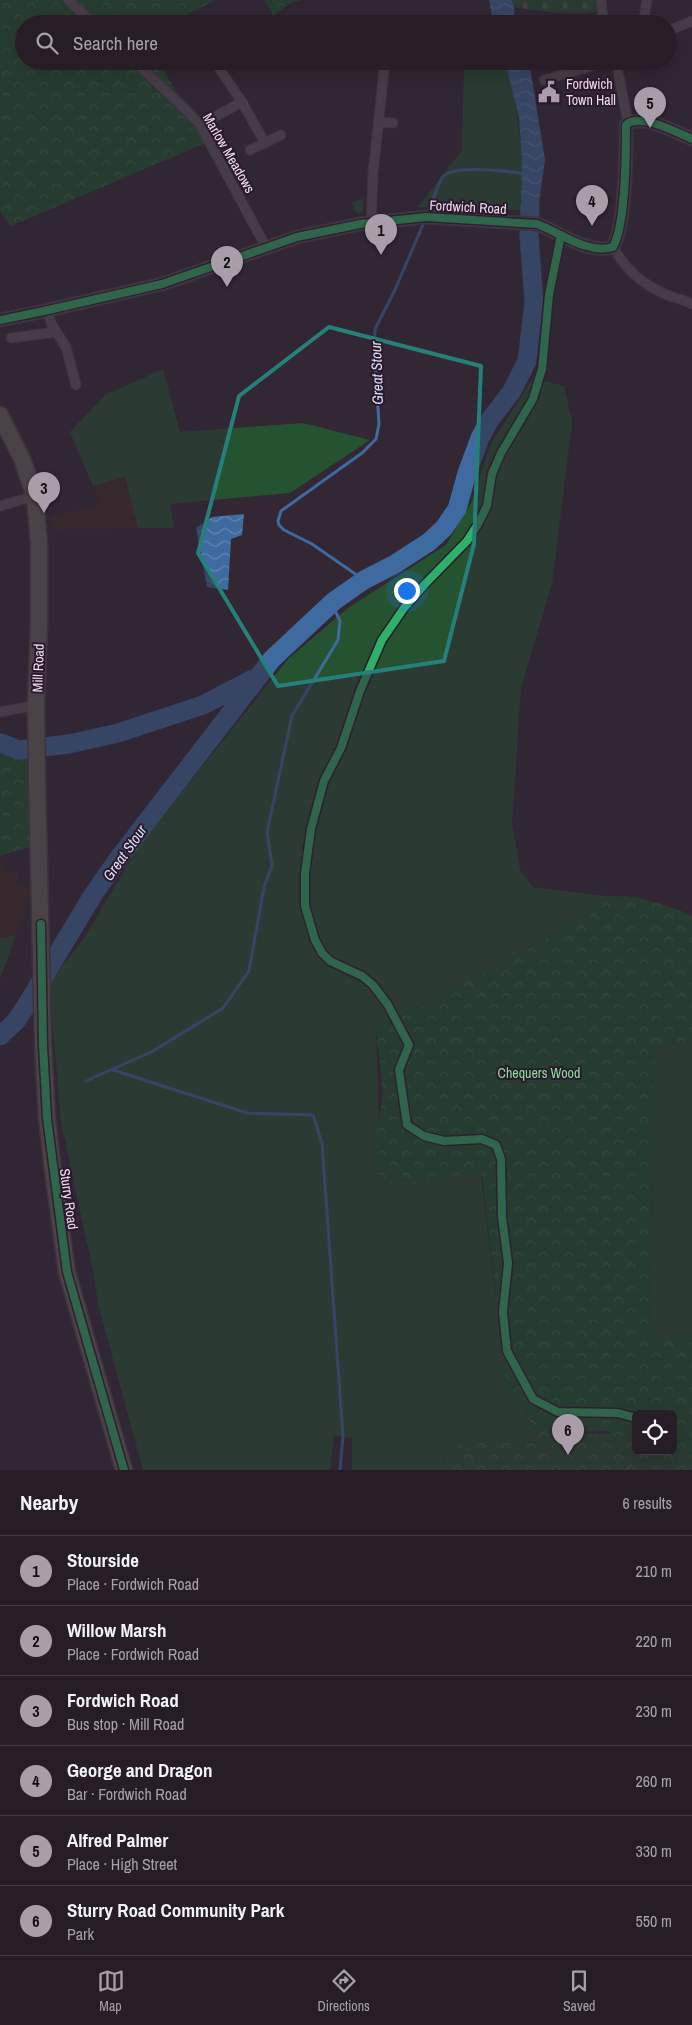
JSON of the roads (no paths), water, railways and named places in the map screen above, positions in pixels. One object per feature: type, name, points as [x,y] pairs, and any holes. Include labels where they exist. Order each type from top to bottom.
[{"type":"highway","name":"Mill Road","points":[[2,417],[22,459],[36,496],[39,544],[36,712],[41,924]]},
{"type":"highway","name":"Sturry Road","points":[[41,924],[43,1045],[47,1118],[67,1272],[124,1470]]},
{"type":"street","points":[[68,0],[84,15]]},
{"type":"street","points":[[601,0],[603,15]]},
{"type":"street","points":[[644,15],[647,0]]},
{"type":"street","points":[[677,27],[692,21]]},
{"type":"street","name":"Marlow Meadows","points":[[144,70],[200,125],[266,247]]},
{"type":"street","points":[[223,70],[265,143]]},
{"type":"street","points":[[371,224],[378,122],[384,70]]},
{"type":"street","points":[[544,80],[578,70]]},
{"type":"street","points":[[618,70],[628,123],[626,125],[626,156],[621,213],[617,240],[613,247],[625,267],[635,277],[672,297],[692,304]]},
{"type":"street","points":[[200,125],[242,102]]},
{"type":"street","points":[[628,123],[642,120],[692,138]]},
{"type":"street","points":[[378,122],[393,123]]},
{"type":"street","points":[[250,150],[281,135]]},
{"type":"street","name":"Fordwich Road","points":[[0,320],[162,284],[296,236],[426,217],[537,224],[549,228],[571,242],[606,249],[613,247]]},
{"type":"street","points":[[46,311],[66,347],[76,386]]},
{"type":"street","points":[[11,338],[56,332]]},
{"type":"street","points":[[0,402],[2,417]]},
{"type":"street","points":[[0,506],[36,496]]},
{"type":"street","points":[[0,712],[36,712]]},
{"type":"water","points":[[489,0],[512,0],[514,15],[492,15]]},
{"type":"water","points":[[507,70],[530,70],[545,160],[537,216],[534,222],[521,217],[522,161],[519,118]]},
{"type":"water","points":[[244,514],[242,535],[231,539],[228,590],[207,587],[196,528],[212,517]]},
{"type":"waterway","name":"Great Stour","points":[[427,214],[440,181],[447,174],[468,170],[506,171],[524,174]]},
{"type":"waterway","name":"Great Stour","points":[[0,1036],[16,1021],[93,895],[118,859],[272,659],[334,601],[364,580],[395,564],[429,542],[444,528],[457,509],[467,473],[480,438],[489,421],[512,391],[527,361],[534,302],[529,236],[530,205]]},
{"type":"waterway","name":"Great Stour","points":[[364,580],[312,544],[284,530],[278,521],[281,511],[362,453],[376,439],[379,424],[374,346],[375,329],[394,292],[425,220]]},
{"type":"waterway","points":[[86,1081],[153,1051],[223,1008],[249,971],[264,887],[272,866],[267,832],[292,716],[338,640],[340,621],[332,604]]},
{"type":"waterway","name":"Great Stour","points":[[0,743],[19,750],[69,744],[118,733],[203,705],[253,679]]},
{"type":"waterway","points":[[113,1070],[247,1113],[313,1115],[322,1143],[343,1436],[340,1470]]},
{"type":"place","name":"Fordwich Town Hall","points":[[549,92]]},
{"type":"place","name":"Alfred Palmer","points":[[650,128]]},
{"type":"place","name":"George and Dragon","points":[[592,226]]},
{"type":"place","name":"Stourside","points":[[381,255]]},
{"type":"place","name":"Willow Marsh","points":[[227,287]]},
{"type":"place","name":"Fordwich Road","points":[[44,513]]},
{"type":"place","name":"Sturry Road Community Park","points":[[568,1455]]},
{"type":"park label","name":"Chequers Wood","points":[[539,1073]]}]
